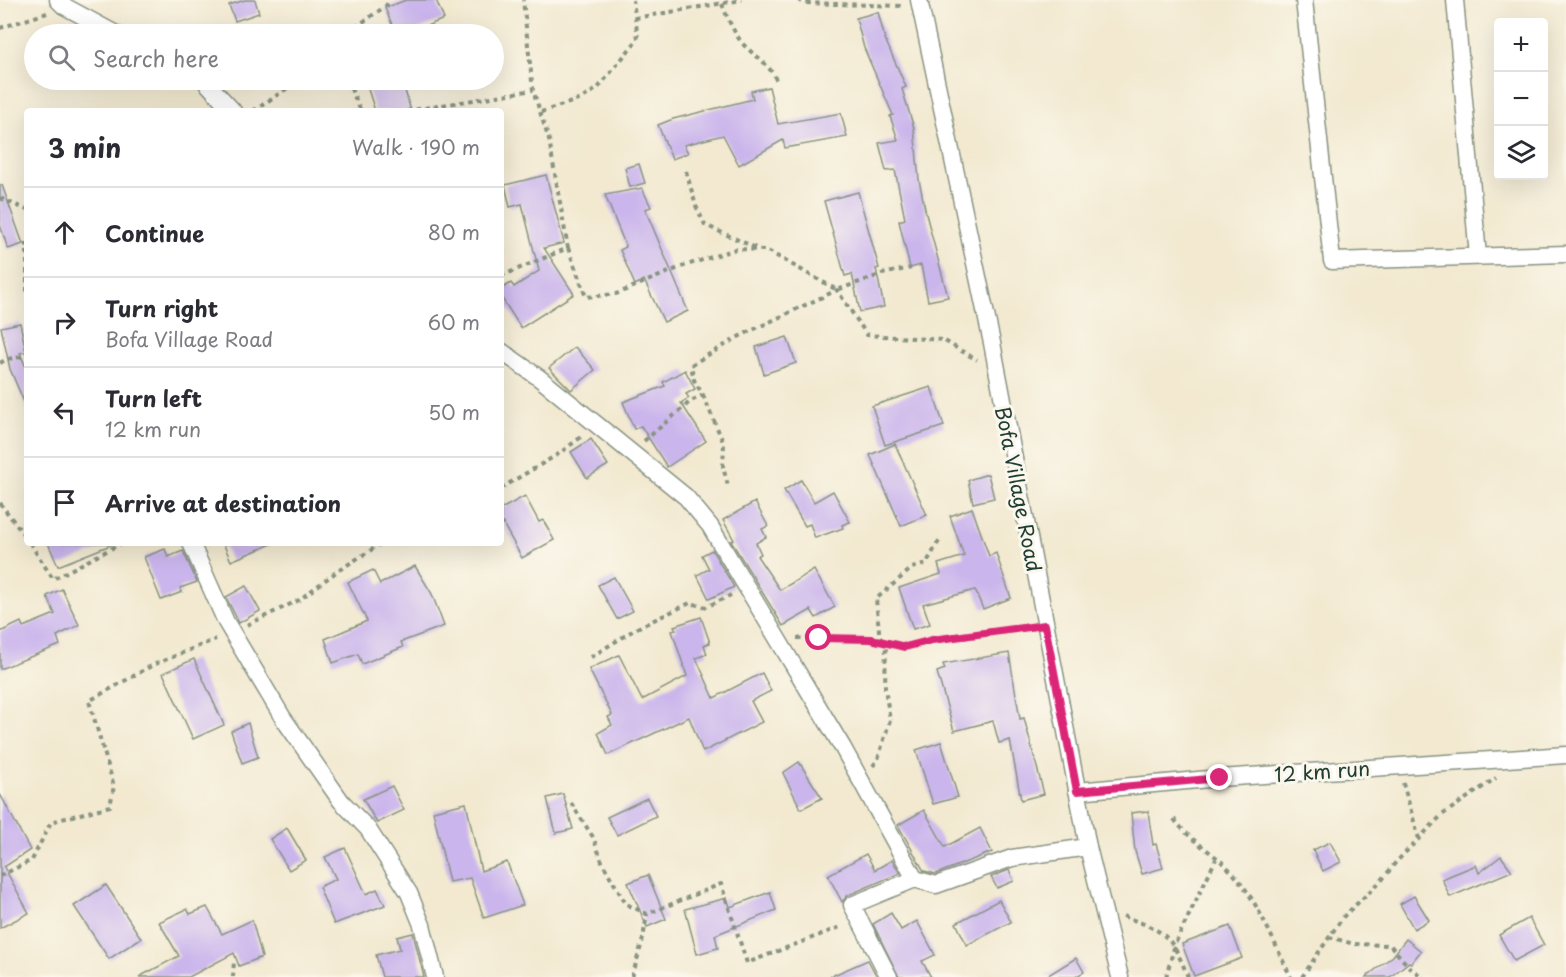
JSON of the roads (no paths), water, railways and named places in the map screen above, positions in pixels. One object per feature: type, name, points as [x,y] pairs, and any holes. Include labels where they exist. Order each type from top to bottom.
[{"type":"street","points":[[1304,0],[1332,261],[1566,254]]},
{"type":"street","points":[[1455,0],[1478,256]]},
{"type":"street","points":[[61,3],[98,24]]},
{"type":"street","name":"Bofa Village Road","points":[[920,3],[997,372],[1088,847],[1120,977]]},
{"type":"street","points":[[213,90],[230,108]]},
{"type":"street","points":[[504,353],[598,425],[686,497],[710,526],[779,638],[915,879]]},
{"type":"street","points":[[192,546],[233,632],[297,740],[341,801],[368,829],[409,893],[422,925],[435,977]]},
{"type":"street","name":"12 km run","points":[[1077,791],[1566,755]]},
{"type":"street","points":[[889,977],[852,905],[915,879],[936,885],[1012,858],[1088,847]]}]
